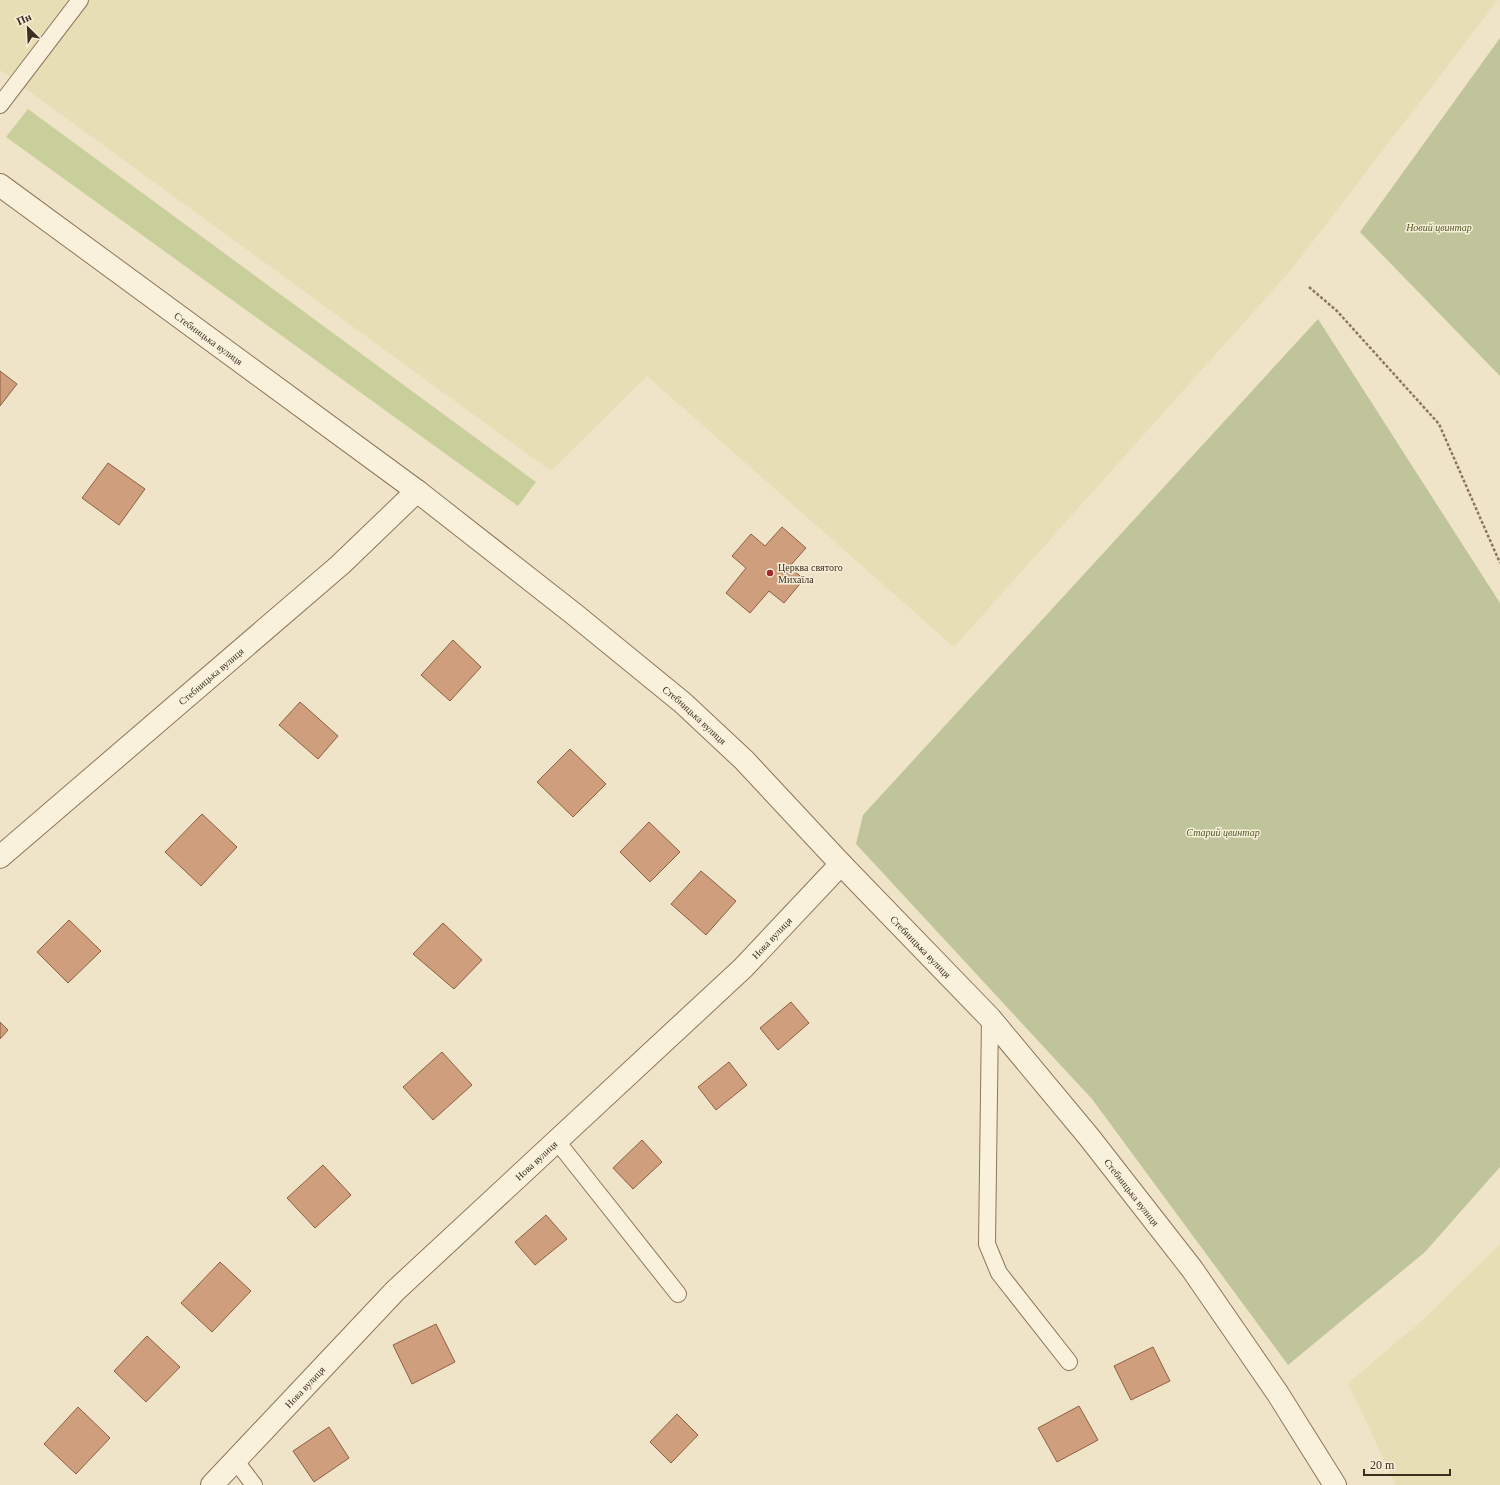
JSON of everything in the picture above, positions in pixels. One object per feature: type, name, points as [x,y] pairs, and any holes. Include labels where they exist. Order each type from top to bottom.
[{"type":"street","name":"Стебницька вулиця","points":[[0,185],[417,491],[574,614],[683,703],[744,760],[841,864],[990,1018],[1089,1137],[1192,1269],[1278,1394],[1335,1485]]},
{"type":"street","name":"Стебницька вулиця","points":[[0,857],[340,566],[417,491]]},
{"type":"street","name":"Нова вулиця","points":[[212,1485],[395,1291],[742,968],[841,864]]},
{"type":"lane","points":[[0,105],[80,0]]},
{"type":"lane","points":[[990,1018],[987,1244],[999,1273],[1069,1362]]},
{"type":"lane","points":[[556,1140],[678,1294]]},
{"type":"lane","points":[[235,1460],[254,1485]]},
{"type":"path","points":[[1309,287],[1337,311],[1439,424],[1500,563]]},
{"type":"shaded area","points":[[0,0],[1498,0],[1291,270],[954,647],[647,376],[551,471],[0,70]]},
{"type":"shaded area","points":[[1500,1244],[1500,1485],[1396,1485],[1348,1383],[1424,1319]]},
{"type":"green space","name":"Новий цвинтар","points":[[1500,38],[1500,376],[1360,232]]},
{"type":"green space","points":[[28,109],[536,482],[518,506],[6,137]]},
{"type":"green space","name":"Старий цвинтар","points":[[1318,319],[1500,603],[1500,1167],[1425,1252],[1288,1365],[1092,1099],[856,844],[863,815]]},
{"type":"building","points":[[0,371],[17,384],[0,406]]},
{"type":"building","points":[[108,463],[145,489],[119,525],[82,498]]},
{"type":"building","name":"Церква святого Михаїла","points":[[782,527],[806,548],[789,567],[804,579],[784,603],[769,591],[750,613],[726,593],[746,568],[732,556],[751,534],[765,546]]},
{"type":"building","points":[[453,640],[481,667],[450,701],[421,675]]},
{"type":"building","points":[[300,702],[338,736],[318,759],[279,725]]},
{"type":"building","points":[[570,749],[606,784],[573,817],[537,782]]},
{"type":"building","points":[[202,814],[237,847],[201,886],[165,852]]},
{"type":"building","points":[[649,822],[680,852],[650,882],[620,852]]},
{"type":"building","points":[[701,871],[736,901],[706,935],[671,904]]},
{"type":"building","points":[[69,920],[101,951],[68,983],[37,952]]},
{"type":"building","points":[[443,923],[482,960],[454,989],[413,954]]},
{"type":"building","points":[[791,1002],[809,1023],[778,1050],[760,1028]]},
{"type":"building","points":[[0,1022],[8,1030],[0,1039]]},
{"type":"building","points":[[442,1052],[472,1085],[433,1120],[403,1087]]},
{"type":"building","points":[[729,1062],[747,1085],[716,1110],[698,1087]]},
{"type":"building","points":[[642,1140],[662,1162],[633,1189],[613,1168]]},
{"type":"building","points":[[323,1165],[351,1195],[315,1228],[287,1198]]},
{"type":"building","points":[[546,1215],[567,1239],[535,1265],[515,1242]]},
{"type":"building","points":[[220,1262],[251,1291],[212,1332],[181,1303]]},
{"type":"building","points":[[436,1324],[455,1362],[412,1384],[393,1345]]},
{"type":"building","points":[[147,1336],[180,1367],[146,1402],[114,1371]]},
{"type":"building","points":[[1153,1347],[1170,1381],[1131,1400],[1114,1366]]},
{"type":"building","points":[[1079,1406],[1098,1440],[1057,1462],[1038,1428]]},
{"type":"building","points":[[78,1407],[110,1438],[76,1474],[44,1444]]},
{"type":"building","points":[[677,1414],[698,1435],[671,1463],[650,1442]]},
{"type":"building","points":[[329,1427],[349,1458],[314,1482],[293,1451]]},
{"type":"place","name":"Церква святого Михаїла","points":[[770,573]]}]
